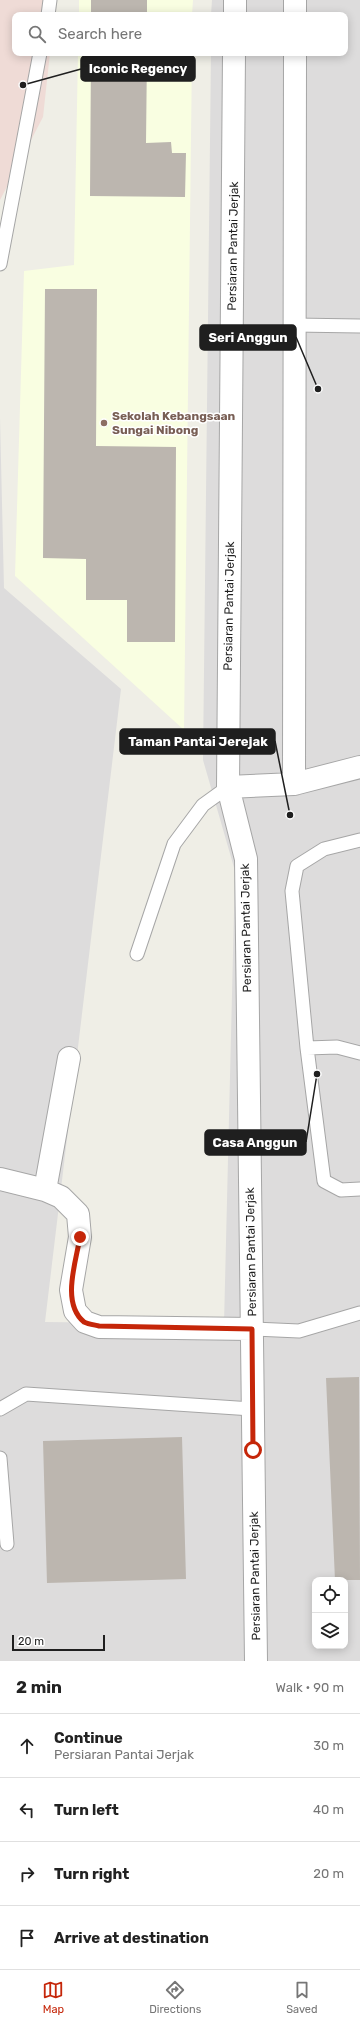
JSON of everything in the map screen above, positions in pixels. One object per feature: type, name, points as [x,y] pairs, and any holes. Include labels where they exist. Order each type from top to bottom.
[{"type":"street","points":[[235,0],[235,12]]},
{"type":"street","points":[[295,0],[295,12]]},
{"type":"street","name":"Persiaran Pantai Jerjak","points":[[234,56],[228,787],[246,859],[256,1661]]},
{"type":"street","points":[[294,784],[295,56]]},
{"type":"street","points":[[228,787],[294,784],[360,767]]},
{"type":"street","points":[[45,1190],[69,1058]]},
{"type":"street","points":[[0,1179],[45,1190],[61,1197],[78,1214],[80,1237],[71,1290],[75,1311],[85,1322],[99,1326],[252,1329]]},
{"type":"lane","points":[[48,12],[50,0]]},
{"type":"lane","points":[[0,264],[39,56]]},
{"type":"lane","points":[[294,325],[360,326]]},
{"type":"lane","points":[[137,954],[174,844],[203,805],[228,787]]},
{"type":"lane","points":[[360,840],[324,849],[297,866],[292,891],[307,1048],[324,1181],[341,1190],[360,1189]]},
{"type":"lane","points":[[307,1048],[337,1047],[360,1052]]},
{"type":"lane","points":[[252,1329],[299,1331],[360,1314]]},
{"type":"lane","points":[[0,1409],[26,1394],[252,1409]]},
{"type":"lane","points":[[0,1458],[7,1544]]},
{"type":"shaded area","points":[[0,0],[55,0],[54,12],[12,12],[12,56],[50,56],[43,117],[0,200]]},
{"type":"shaded area","points":[[79,0],[193,0],[192,12],[79,12]]},
{"type":"shaded area","points":[[212,0],[360,0],[360,1661],[0,1661],[0,418],[4,588],[121,689],[45,1322],[224,1324],[235,871],[203,760],[211,56],[348,56],[348,12],[211,12]]},
{"type":"shaded area","name":"Sekolah Kebangsaan Sungai Nibong","points":[[78,56],[192,56],[184,730],[15,576],[24,271],[74,265]]},
{"type":"building","points":[[91,0],[147,0],[147,12],[91,12]]},
{"type":"building","points":[[91,56],[147,56],[146,143],[171,142],[172,153],[186,153],[185,197],[90,196]]},
{"type":"building","points":[[45,289],[97,289],[96,446],[176,447],[175,642],[127,642],[127,600],[86,600],[86,559],[43,558]]},
{"type":"building","points":[[359,1377],[360,1580],[348,1580],[348,1577],[335,1577],[326,1378]]},
{"type":"building","points":[[182,1437],[186,1579],[47,1583],[43,1441]]},
{"type":"place","name":"Iconic Regency","points":[[23,85]]},
{"type":"place","name":"Seri Anggun","points":[[318,389]]},
{"type":"place","name":"Sekolah Kebangsaan Sungai Nibong","points":[[104,423]]},
{"type":"place","name":"Taman Pantai Jerejak","points":[[290,815]]},
{"type":"place","name":"Casa Anggun","points":[[317,1074]]},
{"type":"route","points":[[80,1237],[71,1290],[75,1311],[85,1322],[99,1326],[252,1329],[253,1450]]}]
